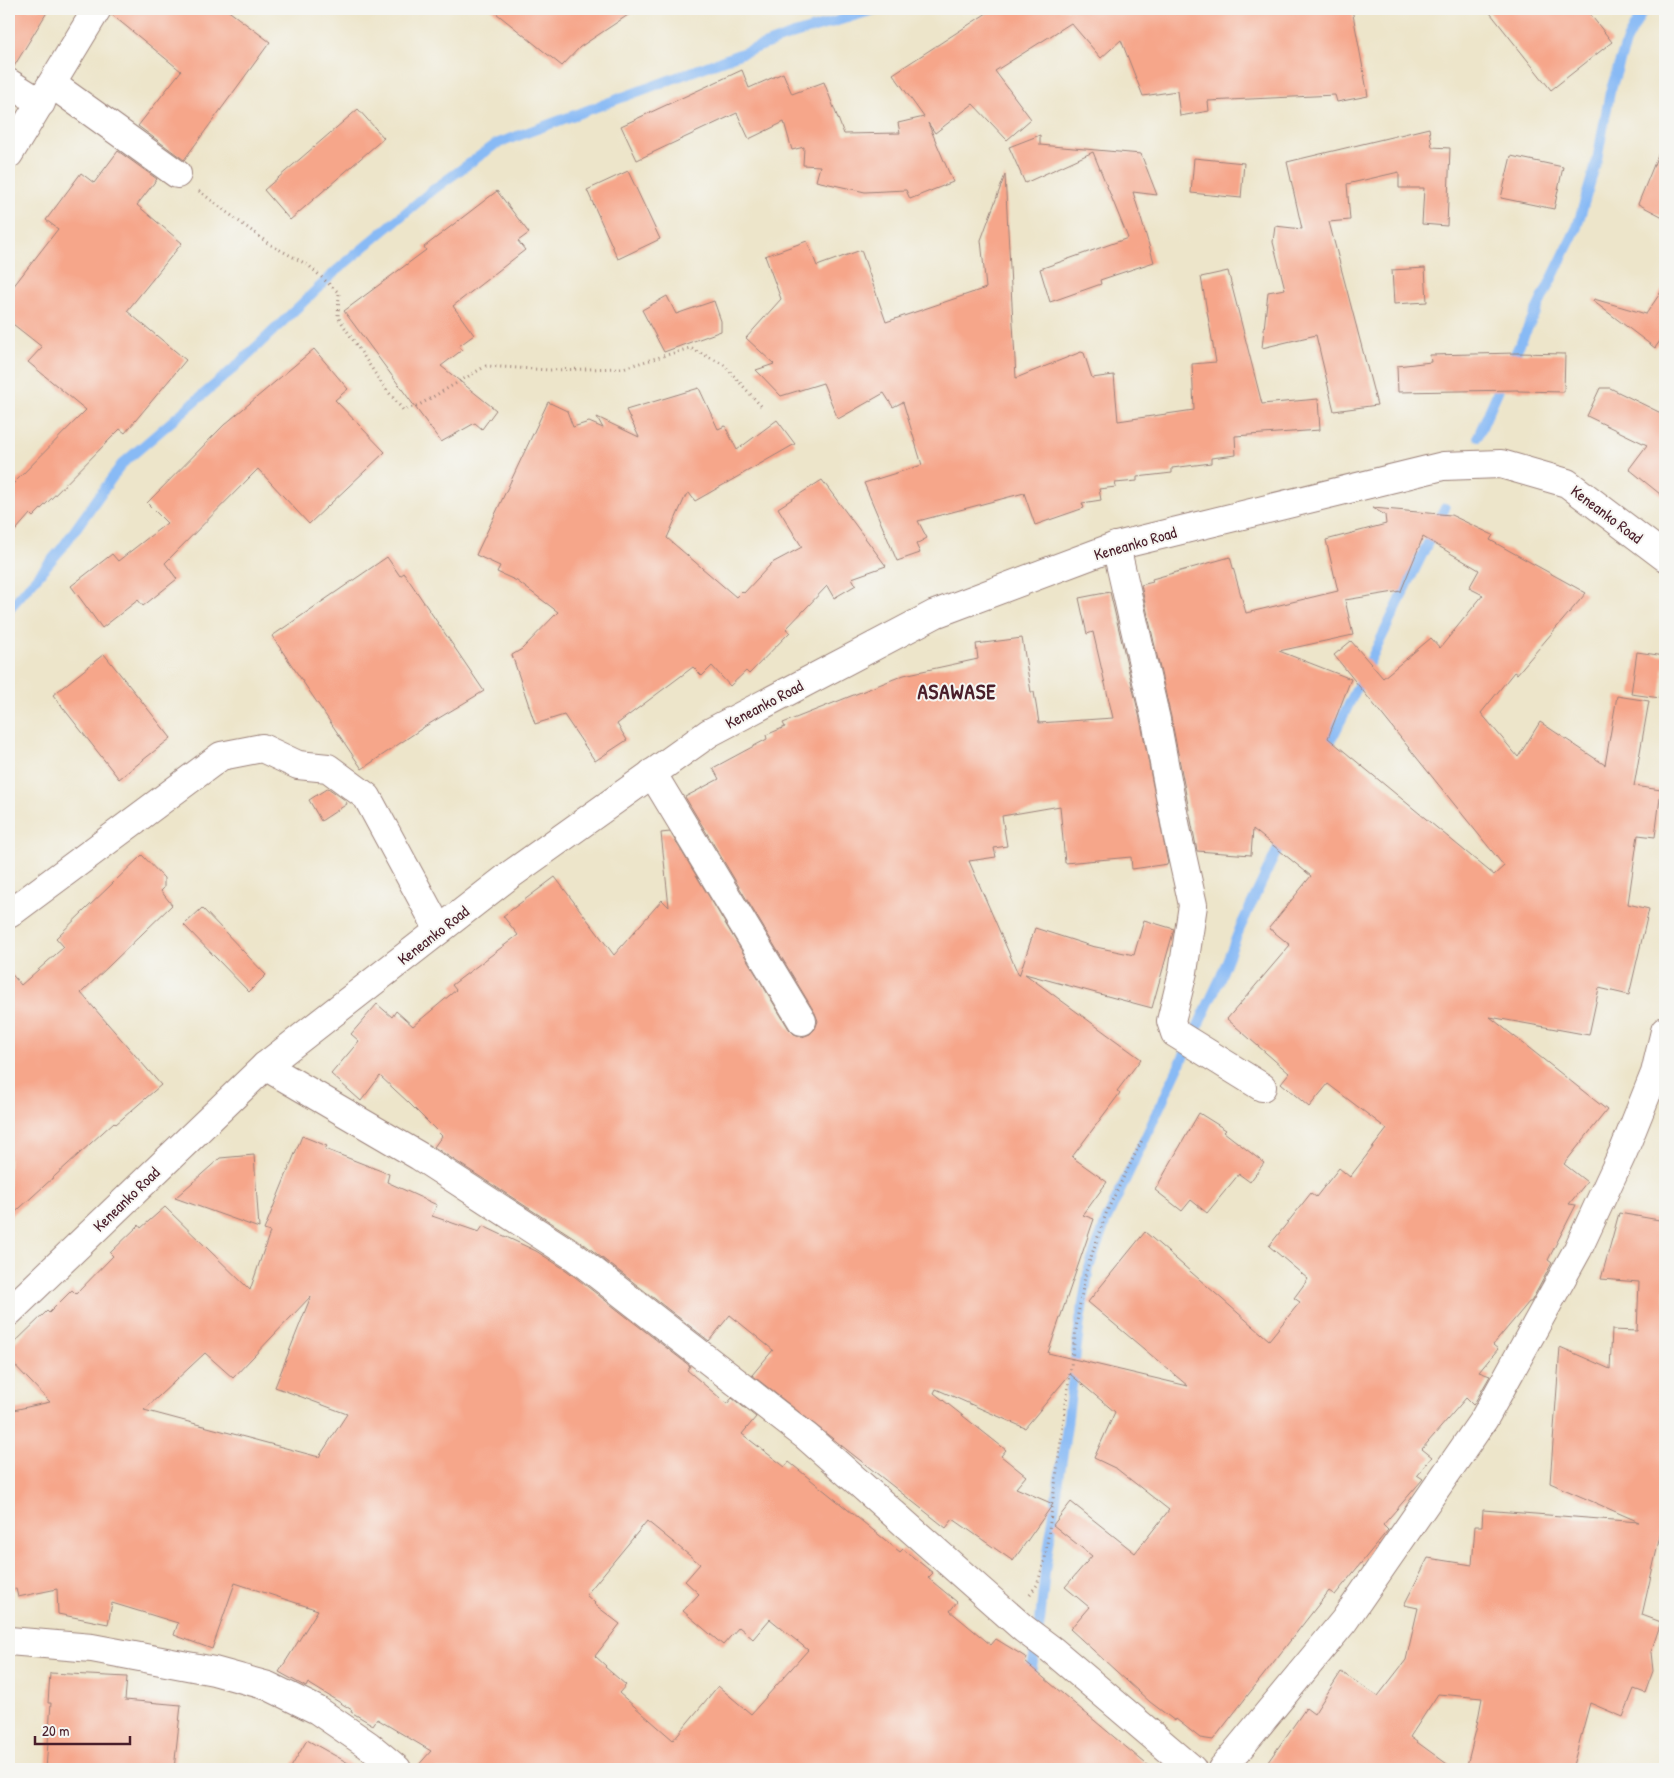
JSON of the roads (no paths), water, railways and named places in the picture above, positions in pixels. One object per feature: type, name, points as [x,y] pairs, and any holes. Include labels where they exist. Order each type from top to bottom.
[{"type":"street","points":[[9,154],[97,9]]},
{"type":"street","points":[[9,83],[46,93],[177,174]]},
{"type":"street","name":"Keneanko Road","points":[[9,1312],[265,1066],[510,875],[709,733],[935,614],[1116,546],[1443,466],[1501,464],[1567,483],[1665,557]]},
{"type":"street","points":[[1116,546],[1150,692],[1193,905],[1183,972],[1171,1020],[1174,1033],[1262,1087]]},
{"type":"street","points":[[9,914],[222,756],[262,748],[298,765],[328,768],[367,797],[439,930]]},
{"type":"street","points":[[652,773],[802,1020]]},
{"type":"street","points":[[1222,1769],[1344,1620],[1484,1419],[1578,1249],[1624,1150],[1655,1073],[1665,1031]]},
{"type":"street","points":[[265,1066],[419,1156],[576,1257],[807,1436],[1016,1622],[1052,1650],[1192,1769]]},
{"type":"street","points":[[1655,1073],[1665,1107]]},
{"type":"street","points":[[9,1642],[92,1648],[214,1671],[268,1686],[317,1710],[368,1745],[397,1769]]},
{"type":"waterway","points":[[9,609],[62,548],[122,464],[234,368],[337,270],[430,192],[496,144],[791,35],[877,9]]},
{"type":"waterway","points":[[1510,364],[1577,227],[1597,160],[1610,92],[1627,40],[1644,9]]},
{"type":"waterway","points":[[1478,436],[1503,380]]},
{"type":"waterway","points":[[1325,753],[1445,508]]},
{"type":"waterway","points":[[1030,1679],[1040,1622],[1045,1571],[1089,1268],[1106,1221],[1219,981],[1240,928],[1283,838]]},
{"type":"district","name":"ASAWASE","points":[[957,691]]}]
